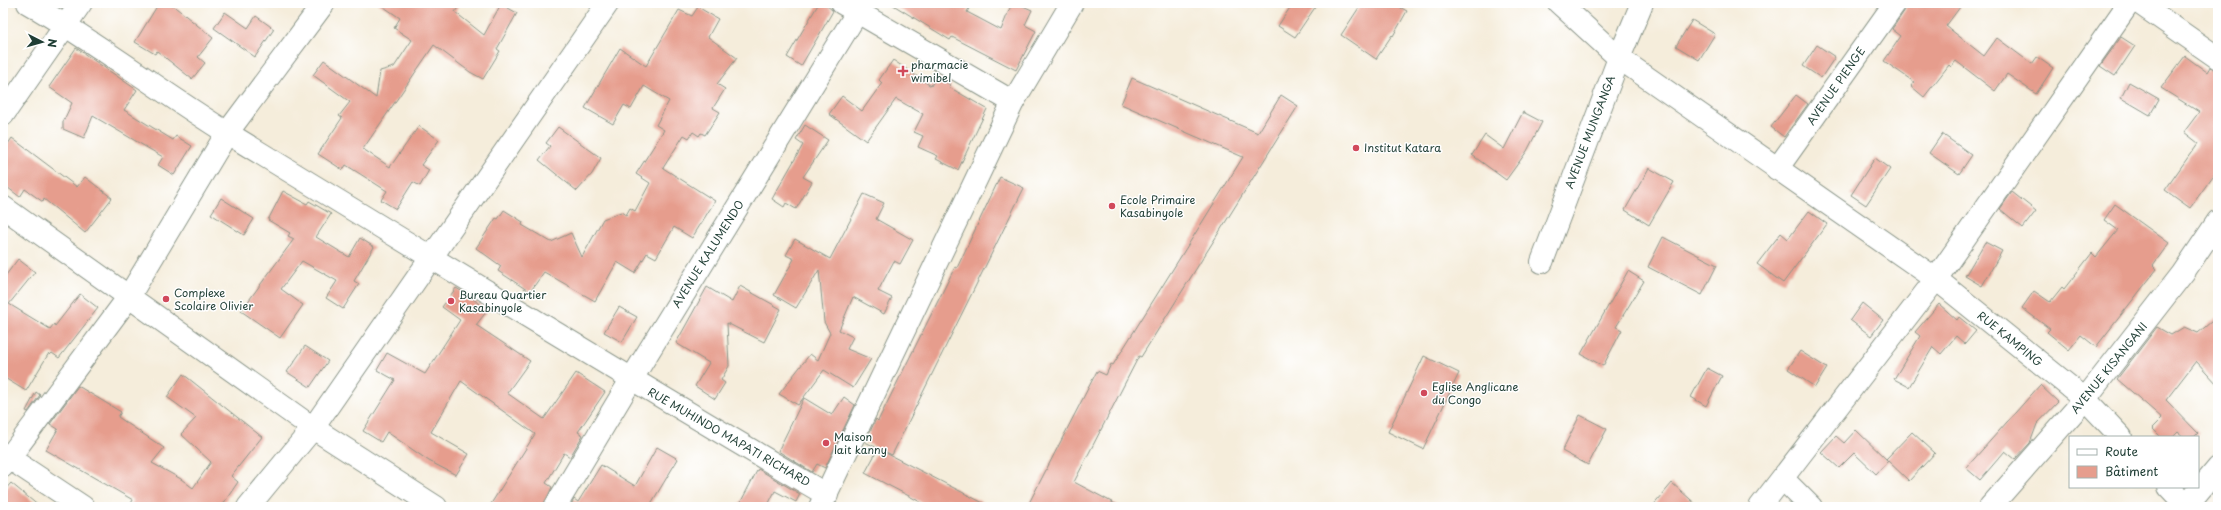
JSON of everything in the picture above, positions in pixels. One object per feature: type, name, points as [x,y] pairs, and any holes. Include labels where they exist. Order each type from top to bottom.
[{"type":"street","name":"RUE MUHINDO MAPATI RICHARD","points":[[28,3],[66,25],[227,132],[431,256],[823,501]]},
{"type":"street","points":[[3,115],[81,3]]},
{"type":"street","points":[[83,507],[5,460],[128,298],[227,132],[324,3]]},
{"type":"street","points":[[248,507],[313,428],[608,3]]},
{"type":"street","points":[[823,501],[1013,102],[1072,3]]},
{"type":"street","name":"RUE KAMPING","points":[[1559,3],[1618,58],[1936,279],[2085,400],[2120,436]]},
{"type":"street","name":"AVENUE MUNGANGA","points":[[1542,262],[1618,58],[1642,3]]},
{"type":"street","name":"AVENUE PIENGE","points":[[1777,169],[1895,3]]},
{"type":"street","points":[[1760,507],[1936,279],[2128,3]]},
{"type":"street","points":[[2139,3],[2218,58]]},
{"type":"street","points":[[854,6],[1013,102]]},
{"type":"street","name":"AVENUE KALUMENDO","points":[[555,507],[854,6]]},
{"type":"street","points":[[3,207],[128,298],[313,428],[436,507]]},
{"type":"street","name":"AVENUE KISANGANI","points":[[1990,507],[2085,400],[2183,273],[2218,221]]},
{"type":"street","points":[[2170,488],[2187,506],[2218,468]]},
{"type":"street","points":[[1783,479],[1811,507]]},
{"type":"building","points":[[159,3],[170,3],[213,38],[198,57],[205,63],[192,79],[157,51],[155,54],[135,42]]},
{"type":"building","points":[[378,3],[461,3],[455,12],[484,35],[501,4],[517,13],[497,49],[500,51],[483,79],[470,72],[434,45],[363,149],[390,167],[419,126],[439,140],[421,165],[429,170],[420,186],[413,182],[396,209],[381,200],[387,191],[346,165],[343,170],[318,154],[342,118],[339,116],[350,102],[313,75],[324,60],[376,98],[380,71],[394,67],[412,40],[394,28],[400,18]]},
{"type":"building","points":[[819,3],[824,3],[833,11],[801,66],[787,57]]},
{"type":"building","points":[[890,3],[972,3],[967,12],[1001,30],[1012,3],[1016,3],[1032,10],[1025,25],[1036,31],[1016,70],[952,37],[950,40]]},
{"type":"building","points":[[1293,3],[1318,3],[1295,37],[1278,26]]},
{"type":"building","points":[[1362,3],[1392,3],[1407,11],[1393,36],[1392,35],[1376,59],[1341,35]]},
{"type":"building","points":[[1907,3],[1963,3],[1946,26],[1984,56],[1997,38],[2032,64],[2037,57],[2053,68],[2036,94],[2007,74],[1995,91],[1956,61],[1951,67],[1949,65],[1924,97],[1911,86],[1914,82],[1884,61],[1901,36],[1892,29],[1905,10]]},
{"type":"building","points":[[698,7],[718,19],[708,37],[737,58],[717,84],[725,89],[713,108],[720,112],[705,135],[701,133],[699,136],[693,132],[689,138],[684,135],[663,168],[715,201],[692,238],[674,227],[656,258],[647,253],[635,273],[617,262],[595,301],[544,272],[530,292],[498,271],[501,266],[476,248],[496,218],[498,219],[504,210],[523,222],[522,225],[551,242],[571,233],[582,257],[603,219],[621,212],[626,215],[630,208],[635,211],[650,183],[636,174],[664,130],[656,125],[669,101],[644,86],[631,109],[624,105],[613,124],[585,108],[620,48],[646,66],[679,10],[692,16]]},
{"type":"building","points":[[225,12],[248,28],[256,16],[274,29],[255,57],[214,28]]},
{"type":"building","points":[[1692,20],[1715,34],[1699,60],[1676,46]]},
{"type":"building","points":[[2121,37],[2135,46],[2115,76],[2100,66]]},
{"type":"building","points":[[1817,45],[1835,57],[1821,78],[1803,66]]},
{"type":"building","points":[[76,48],[137,90],[124,110],[173,140],[176,136],[192,146],[174,175],[158,165],[163,157],[93,116],[84,138],[63,129],[63,122],[72,103],[49,87]]},
{"type":"building","points":[[2185,56],[2207,72],[2210,67],[2218,70],[2218,169],[2190,208],[2165,190],[2198,143],[2184,132],[2199,112],[2161,88]]},
{"type":"building","points":[[893,60],[931,86],[936,76],[951,85],[949,87],[987,109],[958,170],[936,159],[938,156],[918,147],[923,136],[914,132],[923,114],[896,99],[866,141],[829,114],[842,96],[862,111],[882,83],[879,80]]},
{"type":"building","points":[[1132,78],[1258,133],[1281,95],[1298,106],[1141,357],[1139,356],[1074,482],[1121,507],[1027,507],[1097,371],[1106,375],[1111,364],[1113,365],[1243,157],[1121,104]]},
{"type":"building","points":[[2129,82],[2159,99],[2150,115],[2121,98]]},
{"type":"building","points":[[1796,95],[1808,104],[1784,137],[1771,127]]},
{"type":"building","points":[[1523,112],[1542,122],[1527,151],[1506,180],[1472,155],[1485,135],[1504,149]]},
{"type":"building","points":[[805,125],[828,140],[803,177],[812,182],[796,209],[786,203],[784,207],[772,199],[803,145],[796,140]]},
{"type":"building","points":[[558,127],[601,158],[592,174],[577,191],[539,160],[550,146],[546,143]]},
{"type":"building","points":[[1942,134],[1972,155],[1959,174],[1929,153]]},
{"type":"building","points":[[12,138],[77,187],[85,177],[112,198],[85,233],[44,199],[43,202],[25,189],[20,197],[3,184],[3,151]]},
{"type":"building","points":[[1875,158],[1890,169],[1866,205],[1851,195]]},
{"type":"building","points":[[1649,168],[1674,182],[1649,225],[1625,210]]},
{"type":"building","points":[[1000,177],[1024,188],[892,455],[865,442],[876,419],[878,421],[955,267],[957,268]]},
{"type":"building","points":[[283,191],[307,204],[309,201],[331,214],[316,237],[349,257],[360,238],[374,247],[354,281],[359,284],[343,309],[326,298],[337,281],[302,261],[281,289],[303,305],[280,338],[241,311],[294,239],[288,236],[290,233],[268,220]]},
{"type":"building","points":[[2012,192],[2036,211],[2023,228],[2000,209]]},
{"type":"building","points":[[864,194],[884,203],[876,219],[913,240],[900,264],[894,261],[878,291],[892,298],[884,314],[853,297],[839,330],[853,337],[847,349],[871,359],[853,388],[824,370],[798,405],[779,394],[810,354],[818,360],[830,333],[824,322],[819,270],[796,308],[774,295],[794,259],[786,255],[795,239],[830,259]]},
{"type":"building","points":[[221,198],[254,219],[244,235],[211,214]]},
{"type":"building","points":[[2115,204],[2169,243],[2153,265],[2157,269],[2096,347],[2081,335],[2069,350],[2047,332],[2050,329],[2022,308],[2034,291],[2050,302],[2062,287],[2064,289],[2092,253],[2096,257],[2118,230],[2104,220]]},
{"type":"building","points":[[1809,211],[1827,224],[1783,283],[1757,264],[1781,233],[1788,239]]},
{"type":"building","points":[[1663,237],[1717,265],[1702,295],[1648,267]]},
{"type":"building","points":[[1985,242],[2002,251],[1982,286],[1965,276]]},
{"type":"building","points":[[18,259],[35,272],[9,304],[50,329],[54,324],[55,326],[80,294],[98,308],[59,358],[52,353],[50,355],[49,353],[26,391],[3,377],[3,279]]},
{"type":"building","points":[[1628,271],[1644,281],[1616,327],[1622,330],[1603,366],[1581,354]]},
{"type":"building","points":[[740,286],[781,309],[764,342],[727,323],[729,366],[721,380],[725,383],[715,399],[695,386],[709,363],[676,343],[707,287],[732,302]]},
{"type":"building","points":[[456,288],[470,296],[487,311],[476,325],[530,361],[507,393],[544,419],[576,373],[605,392],[578,432],[583,435],[570,457],[564,453],[546,483],[552,487],[543,507],[489,507],[535,434],[461,381],[431,432],[469,454],[456,475],[429,461],[387,432],[381,442],[363,431],[395,380],[377,370],[387,353],[425,374],[460,320],[442,307]]},
{"type":"building","points":[[1862,303],[1883,320],[1871,336],[1850,320]]},
{"type":"building","points":[[1939,304],[1957,320],[1959,317],[1976,331],[1965,344],[1956,336],[1941,354],[1933,347],[1909,387],[1894,379],[1920,336],[1915,332]]},
{"type":"building","points":[[619,307],[637,317],[622,342],[604,332]]},
{"type":"building","points":[[2218,316],[2218,385],[2196,361],[2166,400],[2198,433],[2195,436],[2183,436],[2178,432],[2174,436],[2160,436],[2152,428],[2162,418],[2117,379],[2157,327],[2171,335],[2184,327],[2198,333]]},
{"type":"building","points":[[305,346],[328,361],[310,387],[287,372]]},
{"type":"building","points":[[1800,351],[1827,368],[1815,387],[1788,369]]},
{"type":"building","points":[[1424,356],[1459,373],[1423,449],[1388,432]]},
{"type":"building","points":[[1707,368],[1722,376],[1706,406],[1691,397]]},
{"type":"building","points":[[183,374],[262,437],[231,476],[238,482],[221,507],[129,507],[133,500],[46,450],[58,429],[50,424],[78,386],[121,412],[118,417],[164,448],[152,463],[181,479],[193,488],[211,462],[181,434],[196,418],[167,397]]},
{"type":"building","points":[[2040,385],[2058,402],[2037,424],[2030,443],[2015,459],[2005,451],[1980,480],[1966,468]]},
{"type":"building","points":[[36,392],[40,395],[28,412],[26,411]]},
{"type":"building","points":[[844,397],[855,405],[825,468],[817,464],[812,472],[778,451],[804,398],[832,415]]},
{"type":"building","points":[[1580,415],[1607,429],[1588,465],[1562,451]]},
{"type":"building","points":[[1856,430],[1888,461],[1876,474],[1854,453],[1839,468],[1821,452],[1836,436],[1844,443]]},
{"type":"building","points":[[1912,432],[1935,453],[1909,481],[1886,459]]},
{"type":"building","points":[[657,447],[678,459],[649,507],[570,507],[574,499],[578,502],[601,465],[635,486]]},
{"type":"building","points":[[878,449],[991,507],[930,507],[865,473]]},
{"type":"building","points":[[758,469],[800,494],[796,502],[775,491],[767,507],[738,507]]},
{"type":"building","points":[[11,483],[40,507],[3,507],[3,492]]},
{"type":"building","points":[[1672,483],[1699,507],[1652,507]]},
{"type":"place","name":"pharmacie wimibel","points":[[903,71]]},
{"type":"place","name":"Institut Katara","points":[[1356,148]]},
{"type":"place","name":"Ecole Primaire Kasabinyole","points":[[1112,206]]},
{"type":"place","name":"Complexe Scolaire Olivier","points":[[166,299]]},
{"type":"place","name":"Bureau Quartier Kasabinyole","points":[[451,301]]},
{"type":"place","name":"Eglise Anglicane du Congo","points":[[1424,393]]},
{"type":"place","name":"Maison lait kanny","points":[[826,443]]}]
